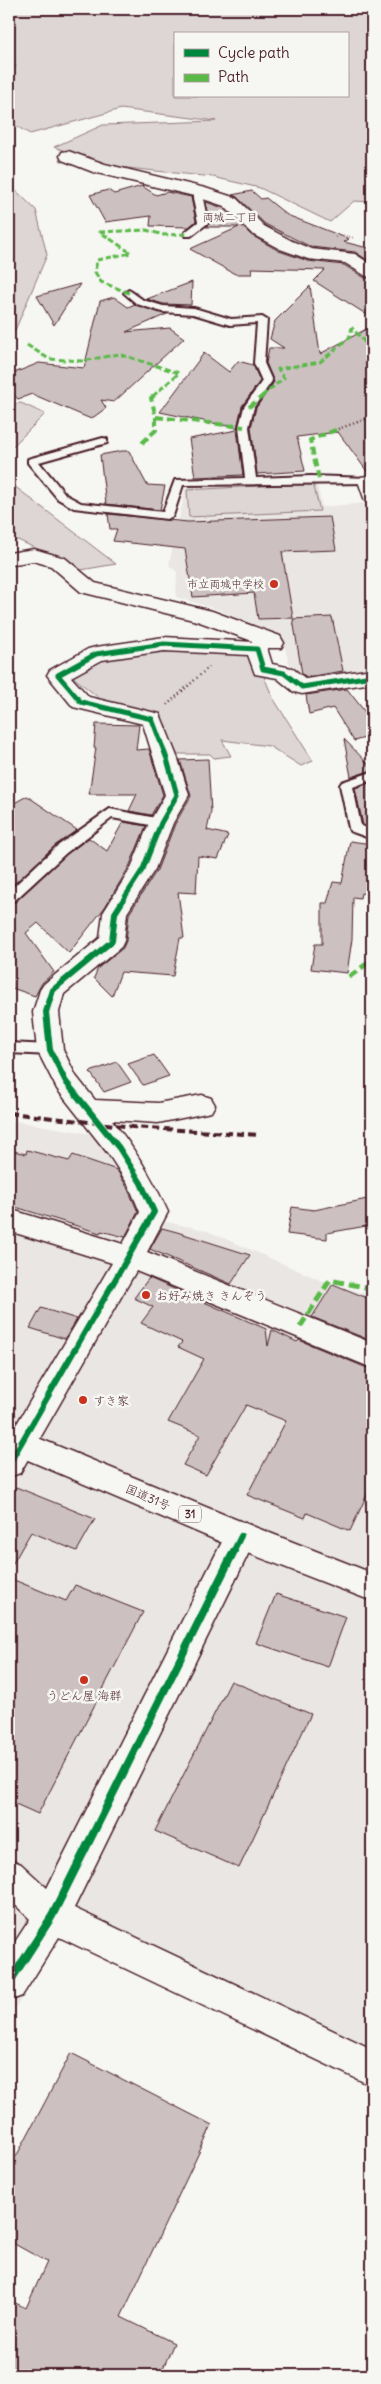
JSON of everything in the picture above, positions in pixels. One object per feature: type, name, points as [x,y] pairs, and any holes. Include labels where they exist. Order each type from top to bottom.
[{"type":"main road","points":[[68,156],[99,168],[199,192],[230,202],[258,230],[294,248],[308,254],[350,258],[372,272]]},
{"type":"main road","points":[[9,559],[34,555],[58,562],[88,588],[204,616],[272,641],[284,673]]},
{"type":"main road","points":[[13,1449],[130,1257],[154,1212],[141,1183],[123,1155],[66,1082],[50,1050],[46,1012],[53,990],[112,941],[115,913],[143,869],[161,823],[177,795],[152,719],[81,702],[58,675],[96,654],[164,644],[257,649],[263,669],[284,673],[302,686],[372,676]]},
{"type":"main road","points":[[88,1109],[158,1113],[202,1105]]},
{"type":"main road","points":[[9,1220],[130,1257],[372,1356]]},
{"type":"main road","name":"国道31号","points":[[13,1449],[372,1587]]},
{"type":"main road","points":[[9,1983],[52,1916],[242,1536]]},
{"type":"main road","points":[[9,1876],[52,1916],[372,2068]]},
{"type":"lane","points":[[188,234],[203,222],[198,199],[199,192]]},
{"type":"lane","points":[[129,293],[140,302],[162,309],[194,311],[230,322],[262,320],[259,363],[267,381],[249,407],[244,427],[251,481]]},
{"type":"lane","points":[[103,441],[32,461],[62,497],[78,506],[167,516],[179,482],[311,479],[371,486]]},
{"type":"lane","points":[[372,776],[346,785],[355,828],[372,835]]},
{"type":"lane","points":[[9,898],[61,850],[110,813],[161,823]]},
{"type":"lane","points":[[9,1048],[50,1050]]},
{"type":"path","points":[[338,429],[372,417]]},
{"type":"path","points":[[152,719],[231,648]]},
{"type":"shaded area","points":[[9,9],[372,9],[372,202],[354,201],[330,222],[260,188],[213,177],[108,166],[54,147],[103,125],[216,121],[121,109],[30,134],[9,122],[9,80],[16,66],[9,58]]},
{"type":"shaded area","points":[[9,184],[36,210],[47,255],[13,335],[9,338]]},
{"type":"shaded area","points":[[21,403],[45,414],[9,450],[9,405]]},
{"type":"shaded area","name":"市立両城中学校","points":[[316,481],[322,507],[367,503],[372,534],[372,668],[350,671],[315,681],[291,672],[284,644],[270,633],[219,610],[176,597],[177,572],[169,565],[186,486]]},
{"type":"shaded area","points":[[9,482],[116,564],[81,570],[18,540],[9,543]]},
{"type":"shaded area","points":[[313,483],[320,511],[189,517],[187,490]]},
{"type":"shaded area","points":[[165,647],[253,651],[273,698],[313,761],[301,766],[269,746],[222,740],[231,756],[214,758],[210,754],[176,754],[160,715],[104,702],[73,677],[108,652]]},
{"type":"shaded area","points":[[9,1120],[92,1134],[121,1166],[146,1218],[205,1230],[320,1280],[372,1296],[372,2082],[58,1935],[9,2019]]},
{"type":"building","points":[[142,186],[156,195],[167,192],[191,197],[196,221],[189,227],[150,226],[151,216],[105,222],[90,195],[108,190],[114,194]]},
{"type":"building","points":[[252,191],[261,199],[266,198],[287,215],[349,239],[344,242],[372,249],[372,263],[355,252],[311,247],[265,224],[237,197],[232,195]]},
{"type":"building","points":[[206,202],[223,208],[251,235],[279,251],[308,261],[344,265],[365,278],[372,279],[372,318],[314,281],[325,270],[251,268],[252,274],[235,274],[190,249],[239,227],[206,227],[210,223]]},
{"type":"building","points":[[192,282],[191,305],[163,304],[147,299]]},
{"type":"building","points":[[80,284],[54,325],[37,296]]},
{"type":"building","points":[[310,286],[320,354],[372,326],[372,473],[369,474],[338,432],[297,437],[305,471],[257,474],[251,427],[256,408],[274,382],[266,363],[269,348],[284,348],[270,339],[275,321]]},
{"type":"building","points":[[114,297],[128,307],[135,304],[167,314],[126,332],[170,328],[184,338],[114,402],[101,400],[106,408],[91,419],[32,394],[18,399],[9,391],[9,375],[39,363],[84,368],[100,301]]},
{"type":"building","points":[[204,353],[229,372],[238,361],[253,365],[260,381],[242,406],[237,428],[160,412]]},
{"type":"building","points":[[237,430],[243,475],[195,477],[189,439]]},
{"type":"building","points":[[129,451],[147,485],[165,486],[160,510],[106,504],[100,455]]},
{"type":"building","points":[[108,514],[188,522],[330,517],[336,550],[282,552],[293,618],[258,619],[254,593],[193,597],[185,549],[113,541],[117,529],[110,529]]},
{"type":"building","points":[[332,617],[343,671],[307,677],[302,674],[293,619]]},
{"type":"building","points":[[347,689],[365,712],[372,710],[372,736],[354,741],[333,708],[309,714],[306,695]]},
{"type":"building","points":[[96,724],[139,725],[136,750],[149,749],[163,795],[151,815],[129,811],[137,794],[89,794],[96,748],[94,748]]},
{"type":"building","points":[[344,739],[372,768],[372,770],[351,777]]},
{"type":"building","points":[[208,759],[211,812],[207,830],[228,835],[218,859],[198,856],[196,893],[178,892],[184,938],[180,938],[173,976],[121,972],[112,996],[94,978],[98,968],[123,948],[126,941],[129,914],[157,870],[175,824],[191,796],[180,760]]},
{"type":"building","points":[[372,782],[372,828],[363,825],[355,788]]},
{"type":"building","points":[[27,796],[77,830],[55,846],[9,889],[9,806]]},
{"type":"building","points":[[123,822],[146,826],[129,867],[105,907],[69,953],[38,923],[26,933],[54,972],[42,983],[35,996],[9,987],[9,904],[15,902],[67,854],[89,838],[107,851]]},
{"type":"building","points":[[350,841],[372,844],[372,877],[368,894],[361,893],[360,898],[353,897],[352,939],[347,973],[311,969],[315,944],[322,944],[322,903],[327,903],[333,882],[342,883]]},
{"type":"building","points":[[154,1055],[169,1076],[143,1085],[128,1064]]},
{"type":"building","points":[[117,1062],[131,1082],[104,1092],[90,1072]]},
{"type":"building","points":[[9,1150],[26,1154],[27,1150],[69,1161],[73,1155],[117,1170],[138,1212],[125,1237],[101,1231],[100,1233],[9,1205]]},
{"type":"building","points":[[372,1198],[372,1225],[327,1233],[327,1239],[287,1234],[292,1207],[314,1210]]},
{"type":"building","points":[[162,1228],[250,1255],[231,1284],[150,1249]]},
{"type":"building","points":[[149,1278],[266,1329],[268,1346],[272,1330],[297,1342],[299,1340],[372,1370],[372,1484],[350,1531],[307,1513],[305,1518],[247,1495],[286,1421],[246,1405],[206,1475],[183,1465],[200,1435],[168,1422],[204,1359],[178,1347],[182,1342],[141,1323],[153,1307],[134,1298]]},
{"type":"building","points":[[333,1284],[372,1300],[372,1341],[312,1317]]},
{"type":"building","points":[[41,1308],[77,1319],[65,1339],[30,1328]]},
{"type":"building","points":[[16,1487],[95,1519],[77,1551],[31,1532],[9,1570],[9,1499]]},
{"type":"building","points":[[9,1578],[66,1601],[75,1585],[143,1612],[38,1814],[9,1801]]},
{"type":"building","points":[[276,1594],[346,1617],[328,1667],[256,1643]]},
{"type":"building","points":[[231,1681],[311,1714],[239,1868],[155,1831]]},
{"type":"building","points":[[71,2053],[212,2125],[121,2317],[174,2343],[160,2375],[9,2375],[9,2300],[26,2308],[47,2262],[9,2241],[9,2170]]},
{"type":"railway","points":[[9,1113],[133,1127],[258,1135]]},
{"type":"marked path","points":[[129,293],[101,282],[95,272],[97,260],[131,253],[100,232],[146,230],[164,235],[188,234]]},
{"type":"marked path","points":[[249,407],[284,378],[278,369],[320,362],[349,338],[352,328],[372,350]]},
{"type":"marked path","points":[[27,345],[49,359],[83,361],[119,354],[179,373],[151,398],[156,417],[156,430],[142,443]]},
{"type":"marked path","points":[[156,417],[244,427]]},
{"type":"marked path","points":[[319,479],[310,440],[338,429]]},
{"type":"marked path","points":[[349,977],[372,960]]},
{"type":"marked path","points":[[300,1327],[330,1280],[369,1288],[372,1251]]},
{"type":"cycle path","points":[[9,1464],[130,1257],[154,1212],[141,1183],[119,1148],[66,1082],[50,1050],[46,1012],[53,990],[112,941],[115,913],[143,869],[161,823],[177,795],[167,759],[152,719],[81,702],[58,675],[96,654],[164,644],[257,649],[263,669],[284,673],[302,687],[372,676]]},
{"type":"cycle path","points":[[9,1983],[52,1916],[241,1536]]},
{"type":"place","name":"市立両城中学校","points":[[274,584]]},
{"type":"place","name":"お好み焼き きんぞう","points":[[146,1295]]},
{"type":"place","name":"すき家","points":[[83,1400]]},
{"type":"place","name":"うどん屋 海群","points":[[84,1680]]},
{"type":"district","name":"両城二丁目","points":[[230,217]]}]
